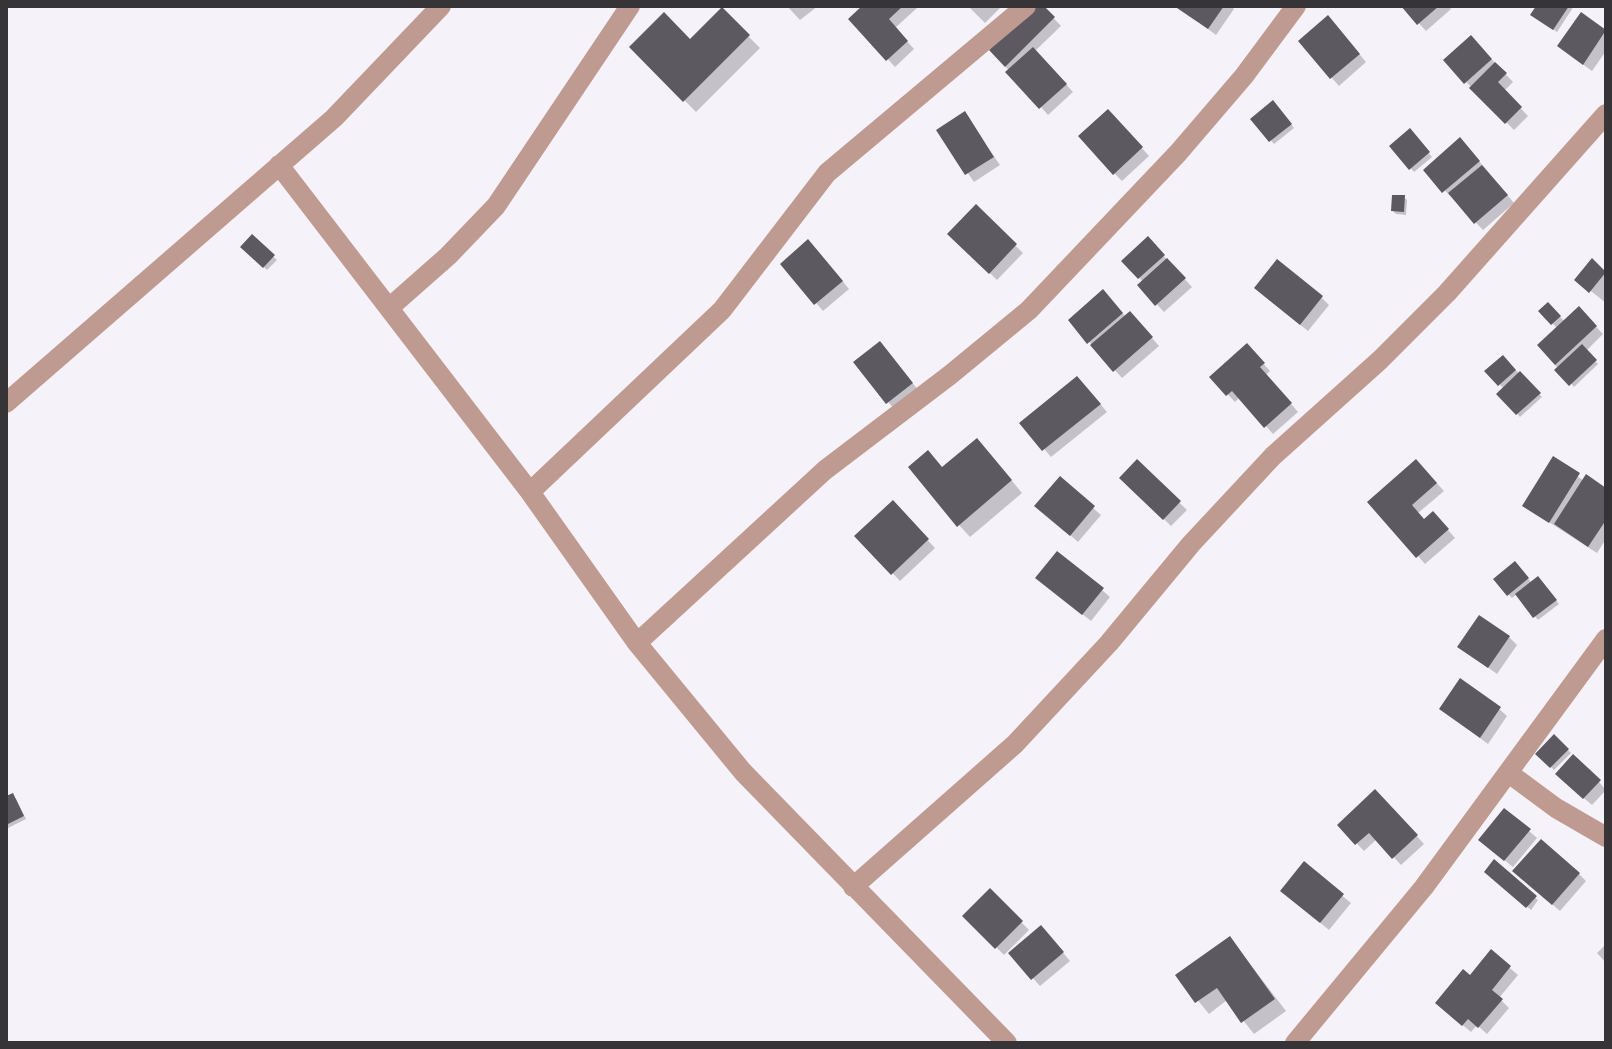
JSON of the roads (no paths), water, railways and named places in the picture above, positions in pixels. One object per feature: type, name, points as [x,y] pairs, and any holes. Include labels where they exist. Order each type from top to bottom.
[{"type":"street","points":[[6,403],[373,81],[441,6]]},
{"type":"street","points":[[389,308],[448,256],[496,206],[630,6]]},
{"type":"street","points":[[530,492],[722,310],[805,197],[827,173],[1026,6]]},
{"type":"street","points":[[637,643],[825,470],[1029,310],[1178,153],[1244,76],[1296,6]]},
{"type":"street","points":[[853,887],[1015,744],[1109,643],[1191,544],[1273,456],[1380,360],[1447,293],[1606,114]]},
{"type":"street","points":[[279,165],[530,492],[637,643],[743,772],[1007,1043]]},
{"type":"street","points":[[1295,1043],[1379,944],[1510,774],[1606,639]]},
{"type":"street","points":[[1510,774],[1556,808],[1606,837]]}]
